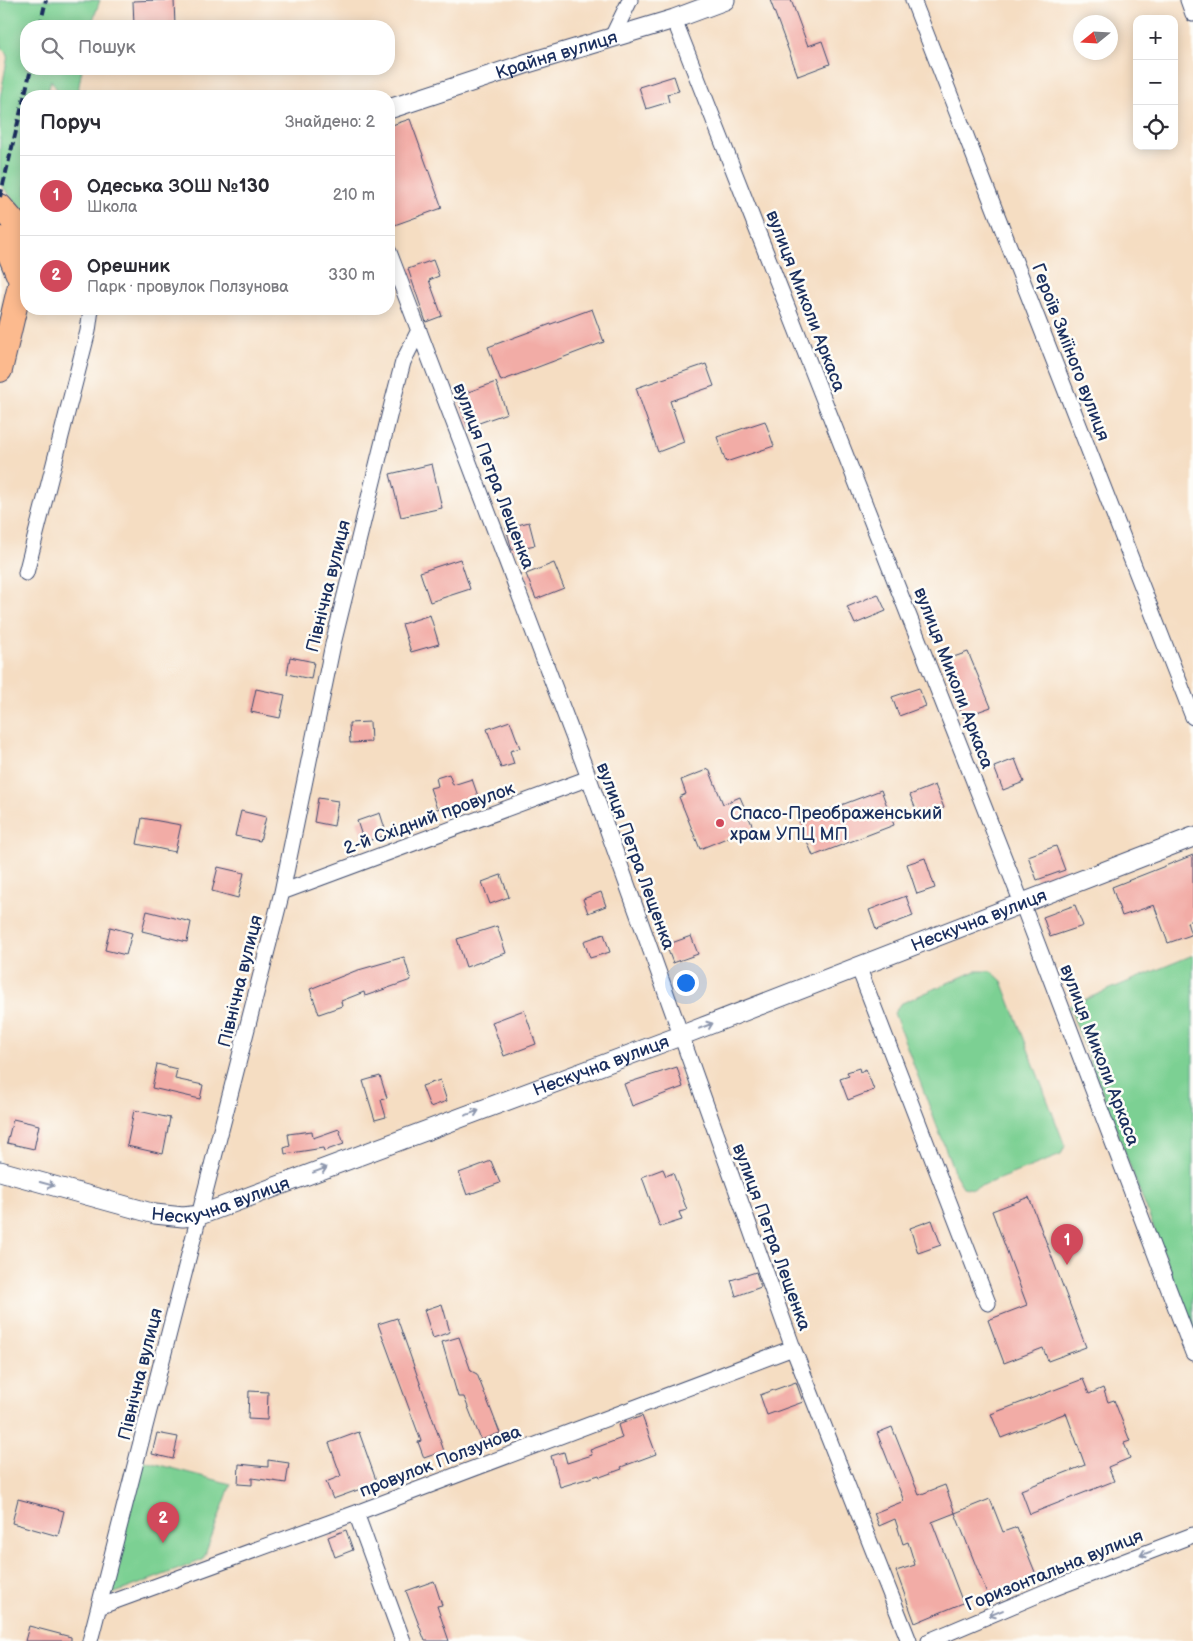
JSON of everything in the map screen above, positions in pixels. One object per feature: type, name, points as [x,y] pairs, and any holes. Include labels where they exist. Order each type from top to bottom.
[{"type":"main road","points":[[0,206],[18,249],[0,370]]},
{"type":"street","points":[[612,37],[630,0]]},
{"type":"street","name":"Крайня вулиця","points":[[395,107],[725,0]]},
{"type":"street","name":"Героїв Зміїного вулиця","points":[[913,0],[1193,717]]},
{"type":"street","points":[[1188,0],[1193,14]]},
{"type":"street","name":"вулиця Миколи Аркаса","points":[[674,18],[1022,903],[1193,1353]]},
{"type":"street","name":"вулиця Петра Лещенка","points":[[395,268],[589,778],[792,1348],[909,1641]]},
{"type":"street","points":[[26,573],[88,331],[90,315]]},
{"type":"street","name":"Північна вулиця","points":[[90,1641],[282,892],[333,644],[403,362],[419,330]]},
{"type":"street","name":"2-й Східний провулок","points":[[282,892],[589,778]]},
{"type":"street","name":"Нескучна вулиця","points":[[0,1172],[155,1214],[183,1217],[200,1215],[680,1036],[1193,837]]},
{"type":"street","points":[[858,966],[988,1303]]},
{"type":"street","name":"провулок Ползунова","points":[[99,1607],[356,1513],[792,1348]]},
{"type":"street","points":[[356,1513],[403,1641]]},
{"type":"street","name":"Горизонтальна вулиця","points":[[929,1641],[1052,1589],[1193,1535]]},
{"type":"green space","points":[[0,0],[100,0],[93,20],[20,20],[20,75],[81,75],[78,90],[57,90],[51,80],[48,90],[20,90],[20,206],[0,184],[0,98],[8,55],[1,48]]},
{"type":"green space","points":[[1193,955],[1193,1331],[1069,1006]]},
{"type":"green space","points":[[975,971],[991,971],[1002,981],[1065,1146],[1061,1155],[973,1189],[963,1187],[955,1174],[894,1013],[900,1004]]},
{"type":"green space","points":[[137,1459],[231,1484],[203,1560],[102,1598]]},
{"type":"building","points":[[174,0],[175,20],[134,20],[133,1]]},
{"type":"building","points":[[770,0],[791,0],[808,46],[822,41],[830,64],[798,76]]},
{"type":"building","points":[[674,76],[679,91],[667,94],[669,102],[646,109],[639,87]]},
{"type":"building","points":[[410,119],[442,208],[395,225],[395,124]]},
{"type":"building","points":[[433,260],[439,276],[429,280],[442,316],[426,322],[408,269]]},
{"type":"building","points":[[592,309],[604,342],[501,381],[488,347]]},
{"type":"building","points":[[706,364],[714,386],[670,401],[684,442],[658,452],[636,388]]},
{"type":"building","points":[[496,382],[507,413],[468,427],[457,396]]},
{"type":"building","points":[[765,421],[774,446],[726,462],[717,437]]},
{"type":"building","points":[[432,464],[442,508],[401,517],[390,474]]},
{"type":"building","points":[[529,522],[535,545],[512,550],[506,528]]},
{"type":"building","points":[[460,559],[470,589],[430,602],[420,572]]},
{"type":"building","points":[[554,563],[564,588],[536,599],[526,574]]},
{"type":"building","points":[[878,594],[886,611],[855,624],[847,607]]},
{"type":"building","points":[[430,615],[439,644],[411,652],[402,624]]},
{"type":"building","points":[[968,652],[991,707],[963,717],[955,696],[961,694],[948,659]]},
{"type":"building","points":[[290,657],[314,662],[311,679],[287,674]]},
{"type":"building","points":[[919,688],[926,706],[899,716],[892,697]]},
{"type":"building","points":[[256,689],[285,695],[280,718],[251,712]]},
{"type":"building","points":[[510,721],[520,748],[510,751],[514,764],[501,768],[487,729]]},
{"type":"building","points":[[370,722],[371,742],[350,743],[349,723]]},
{"type":"building","points":[[1015,759],[1024,782],[1003,790],[994,767]]},
{"type":"building","points":[[709,769],[723,804],[740,797],[753,827],[700,849],[679,797],[686,794],[681,780]]},
{"type":"building","points":[[449,774],[453,785],[472,779],[480,802],[447,813],[445,806],[437,809],[430,788],[438,786],[436,778]]},
{"type":"building","points":[[935,785],[944,808],[919,817],[910,795]]},
{"type":"building","points":[[881,790],[894,825],[813,856],[799,821]]},
{"type":"building","points":[[318,798],[338,801],[334,826],[314,822]]},
{"type":"building","points":[[241,811],[266,817],[260,841],[235,836]]},
{"type":"building","points":[[380,813],[387,835],[364,842],[357,821]]},
{"type":"building","points":[[142,818],[181,825],[175,852],[137,844]]},
{"type":"building","points":[[1056,846],[1065,870],[1037,880],[1028,856]]},
{"type":"building","points":[[1193,855],[1193,920],[1187,922],[1191,935],[1168,943],[1154,905],[1122,916],[1112,887]]},
{"type":"building","points":[[925,858],[935,888],[917,894],[907,864]]},
{"type":"building","points":[[218,867],[244,873],[238,898],[212,891]]},
{"type":"building","points":[[501,875],[509,897],[490,904],[482,882]]},
{"type":"building","points":[[601,892],[606,906],[588,913],[583,899]]},
{"type":"building","points":[[906,896],[913,916],[876,930],[869,910]]},
{"type":"building","points":[[1075,905],[1083,926],[1050,937],[1043,917]]},
{"type":"building","points":[[147,911],[191,922],[187,942],[142,931]]},
{"type":"building","points":[[497,926],[506,953],[466,967],[457,939]]},
{"type":"building","points":[[110,927],[132,933],[126,955],[105,950]]},
{"type":"building","points":[[604,934],[610,952],[590,958],[584,941]]},
{"type":"building","points":[[691,936],[698,954],[673,963],[666,945]]},
{"type":"building","points":[[404,957],[411,980],[365,996],[364,992],[341,1001],[342,1006],[319,1014],[310,989],[355,971]]},
{"type":"building","points":[[524,1010],[536,1044],[504,1056],[492,1022]]},
{"type":"building","points":[[157,1064],[177,1069],[175,1079],[203,1085],[200,1099],[152,1088]]},
{"type":"building","points":[[677,1067],[683,1087],[632,1106],[624,1084]]},
{"type":"building","points":[[859,1068],[860,1072],[866,1069],[874,1090],[848,1100],[840,1079],[849,1076],[847,1072]]},
{"type":"building","points":[[380,1076],[387,1098],[381,1100],[386,1117],[375,1120],[363,1081]]},
{"type":"building","points":[[440,1080],[447,1101],[430,1107],[422,1086]]},
{"type":"building","points":[[134,1110],[170,1118],[163,1154],[127,1146]]},
{"type":"building","points":[[13,1119],[39,1125],[34,1149],[7,1143]]},
{"type":"building","points":[[339,1129],[344,1144],[324,1151],[323,1148],[285,1154],[284,1148],[290,1146],[288,1134],[312,1131],[313,1138]]},
{"type":"building","points":[[491,1161],[500,1183],[467,1195],[459,1173]]},
{"type":"building","points":[[663,1169],[666,1176],[673,1173],[687,1210],[679,1212],[682,1220],[660,1227],[642,1177]]},
{"type":"building","points":[[1029,1197],[1086,1347],[1048,1361],[1043,1348],[1004,1363],[988,1320],[1027,1305],[992,1211]]},
{"type":"building","points":[[932,1220],[941,1245],[918,1253],[910,1228]]},
{"type":"building","points":[[756,1272],[761,1287],[736,1296],[731,1280]]},
{"type":"building","points":[[442,1304],[450,1332],[433,1338],[424,1310]]},
{"type":"building","points":[[397,1318],[444,1451],[424,1458],[418,1442],[421,1441],[378,1324]]},
{"type":"building","points":[[459,1337],[471,1371],[477,1374],[500,1433],[481,1440],[464,1397],[458,1397],[442,1342]]},
{"type":"building","points":[[1083,1379],[1089,1394],[1103,1388],[1108,1402],[1114,1400],[1130,1441],[1124,1443],[1130,1458],[1108,1467],[1114,1481],[1030,1514],[1021,1490],[1085,1465],[1066,1413],[1001,1438],[991,1414]]},
{"type":"building","points":[[796,1382],[803,1402],[767,1415],[760,1395]]},
{"type":"building","points":[[249,1391],[268,1392],[267,1420],[248,1419]]},
{"type":"building","points":[[642,1416],[656,1454],[600,1477],[599,1475],[560,1487],[551,1456],[564,1452],[567,1463],[592,1455],[590,1450],[622,1438],[618,1425]]},
{"type":"building","points":[[892,1427],[919,1495],[945,1485],[955,1513],[932,1522],[963,1603],[915,1623],[896,1571],[915,1565],[908,1542],[903,1544],[895,1519],[879,1526],[874,1513],[904,1501],[877,1433]]},
{"type":"building","points":[[359,1432],[377,1483],[333,1499],[326,1482],[341,1476],[329,1443]]},
{"type":"building","points":[[157,1433],[178,1437],[173,1459],[152,1454]]},
{"type":"building","points":[[268,1460],[289,1463],[286,1483],[252,1478],[252,1485],[238,1484],[239,1464],[268,1467]]},
{"type":"building","points":[[18,1499],[64,1511],[58,1536],[12,1523]]},
{"type":"building","points":[[990,1499],[1003,1532],[1017,1527],[1037,1577],[988,1596],[955,1513]]},
{"type":"building","points":[[346,1530],[353,1550],[335,1557],[328,1537]]},
{"type":"building","points":[[434,1581],[442,1605],[437,1606],[449,1641],[425,1641],[406,1591]]},
{"type":"building","points":[[29,1626],[71,1637],[71,1641],[25,1641]]},
{"type":"railway","points":[[41,20],[46,0]]},
{"type":"railway","points":[[26,90],[30,75]]},
{"type":"railway","points":[[0,197],[20,114]]},
{"type":"place","name":"Спасо-Преображенський храм УПЦ МП","points":[[720,823]]},
{"type":"place","name":"Одеська ЗОШ №130","points":[[1067,1265]]},
{"type":"place","name":"Орешник","points":[[163,1543]]}]
